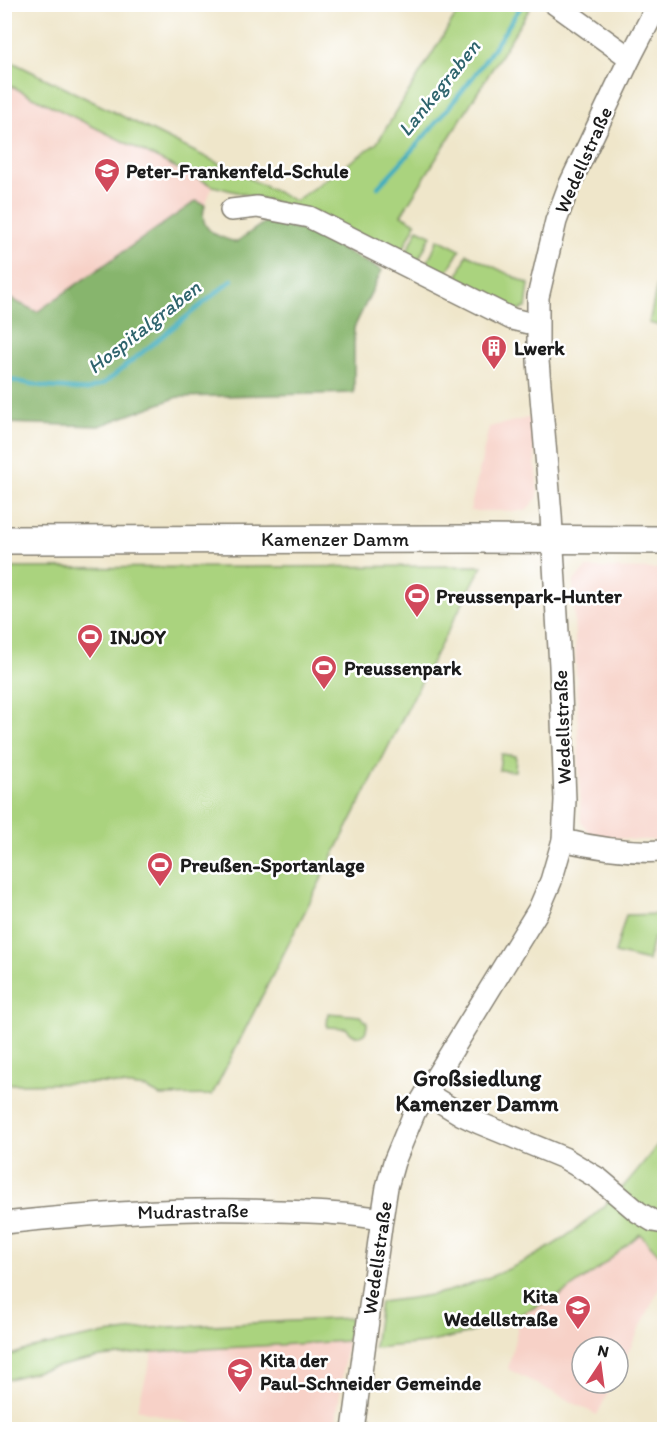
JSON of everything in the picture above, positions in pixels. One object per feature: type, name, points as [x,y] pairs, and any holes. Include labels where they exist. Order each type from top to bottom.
[{"type":"main road","name":"Kamenzer Damm","points":[[4,540],[664,540]]},
{"type":"street","points":[[555,4],[630,58]]},
{"type":"street","name":"Wedellstraße","points":[[352,1430],[387,1187],[394,1162],[415,1111],[539,909],[562,840],[566,800],[553,539],[538,361],[538,297],[556,220],[568,186],[658,4]]},
{"type":"street","points":[[231,210],[257,207],[309,217],[513,319],[537,325]]},
{"type":"street","points":[[562,840],[616,850],[664,851]]},
{"type":"street","points":[[426,1093],[487,1127],[564,1158],[598,1179],[638,1212],[653,1221],[664,1223]]},
{"type":"street","name":"Mudrastraße","points":[[4,1222],[75,1215],[202,1209],[361,1215],[382,1219]]},
{"type":"shaded area","name":"Peter-Frankenfeld-Schule","points":[[4,83],[213,186],[205,205],[196,201],[37,312],[5,296]]},
{"type":"shaded area","points":[[532,417],[538,497],[526,511],[470,511],[489,427]]},
{"type":"shaded area","points":[[586,568],[664,569],[664,840],[634,840],[591,835],[581,822],[573,582]]},
{"type":"shaded area","name":"Kita Wedellstraße","points":[[641,1234],[664,1260],[664,1279],[630,1348],[630,1335],[570,1335],[570,1395],[607,1395],[597,1415],[508,1369],[521,1314],[560,1295]]},
{"type":"shaded area","name":"Kita der Paul-Schneider Gemeinde","points":[[347,1341],[335,1429],[209,1429],[137,1409],[153,1352]]},
{"type":"green space","points":[[462,5],[532,5],[401,215],[416,223],[400,255],[313,212],[213,186],[5,83],[4,58],[295,201],[377,143]]},
{"type":"green space","points":[[196,201],[205,205],[203,214],[206,226],[222,238],[236,242],[265,222],[303,230],[382,270],[354,328],[354,393],[178,397],[99,426],[5,423],[5,296],[37,312]]},
{"type":"green space","points":[[418,229],[431,235],[417,263],[404,257]]},
{"type":"green space","points":[[438,239],[460,250],[444,277],[425,268]]},
{"type":"green space","points":[[664,252],[664,327],[649,323]]},
{"type":"green space","points":[[467,254],[529,284],[526,308],[515,311],[455,283]]},
{"type":"green space","name":"Preußen-Sportanlage","points":[[482,566],[212,1095],[160,1096],[146,1088],[107,1083],[5,1084],[5,568]]},
{"type":"green space","points":[[501,754],[516,756],[515,771],[499,770]]},
{"type":"green space","points":[[664,914],[664,941],[653,938],[648,961],[615,953],[626,915]]},
{"type":"green space","points":[[328,1013],[360,1016],[367,1023],[365,1032],[356,1036],[346,1028],[327,1027]]},
{"type":"green space","points":[[664,1137],[664,1260],[640,1234],[597,1270],[560,1295],[521,1314],[466,1334],[426,1343],[374,1348],[380,1302],[452,1290],[499,1273],[543,1251],[564,1238],[602,1207],[626,1184]]},
{"type":"green space","points":[[351,1318],[347,1341],[100,1357],[5,1380],[5,1357],[32,1348],[92,1336],[150,1328]]},
{"type":"waterway","name":"Lankegraben","points":[[378,187],[456,99],[488,57],[521,6]]},
{"type":"waterway","name":"Hospitalgraben","points":[[4,375],[10,380],[48,387],[87,390],[103,384],[232,280]]},
{"type":"place","name":"Peter-Frankenfeld-Schule","points":[[107,194]]},
{"type":"place","name":"Lwerk","points":[[494,371]]},
{"type":"place","name":"Preussenpark-Hunter","points":[[417,619]]},
{"type":"place","name":"INJOY","points":[[90,660]]},
{"type":"place","name":"Preussenpark","points":[[324,691]]},
{"type":"place","name":"Preußen-Sportanlage","points":[[160,888]]},
{"type":"place","name":"Kita Wedellstraße","points":[[578,1331]]},
{"type":"place","name":"Kita der Paul-Schneider Gemeinde","points":[[240,1394]]},
{"type":"district","name":"Großsiedlung Kamenzer Damm","points":[[477,1090]]}]
